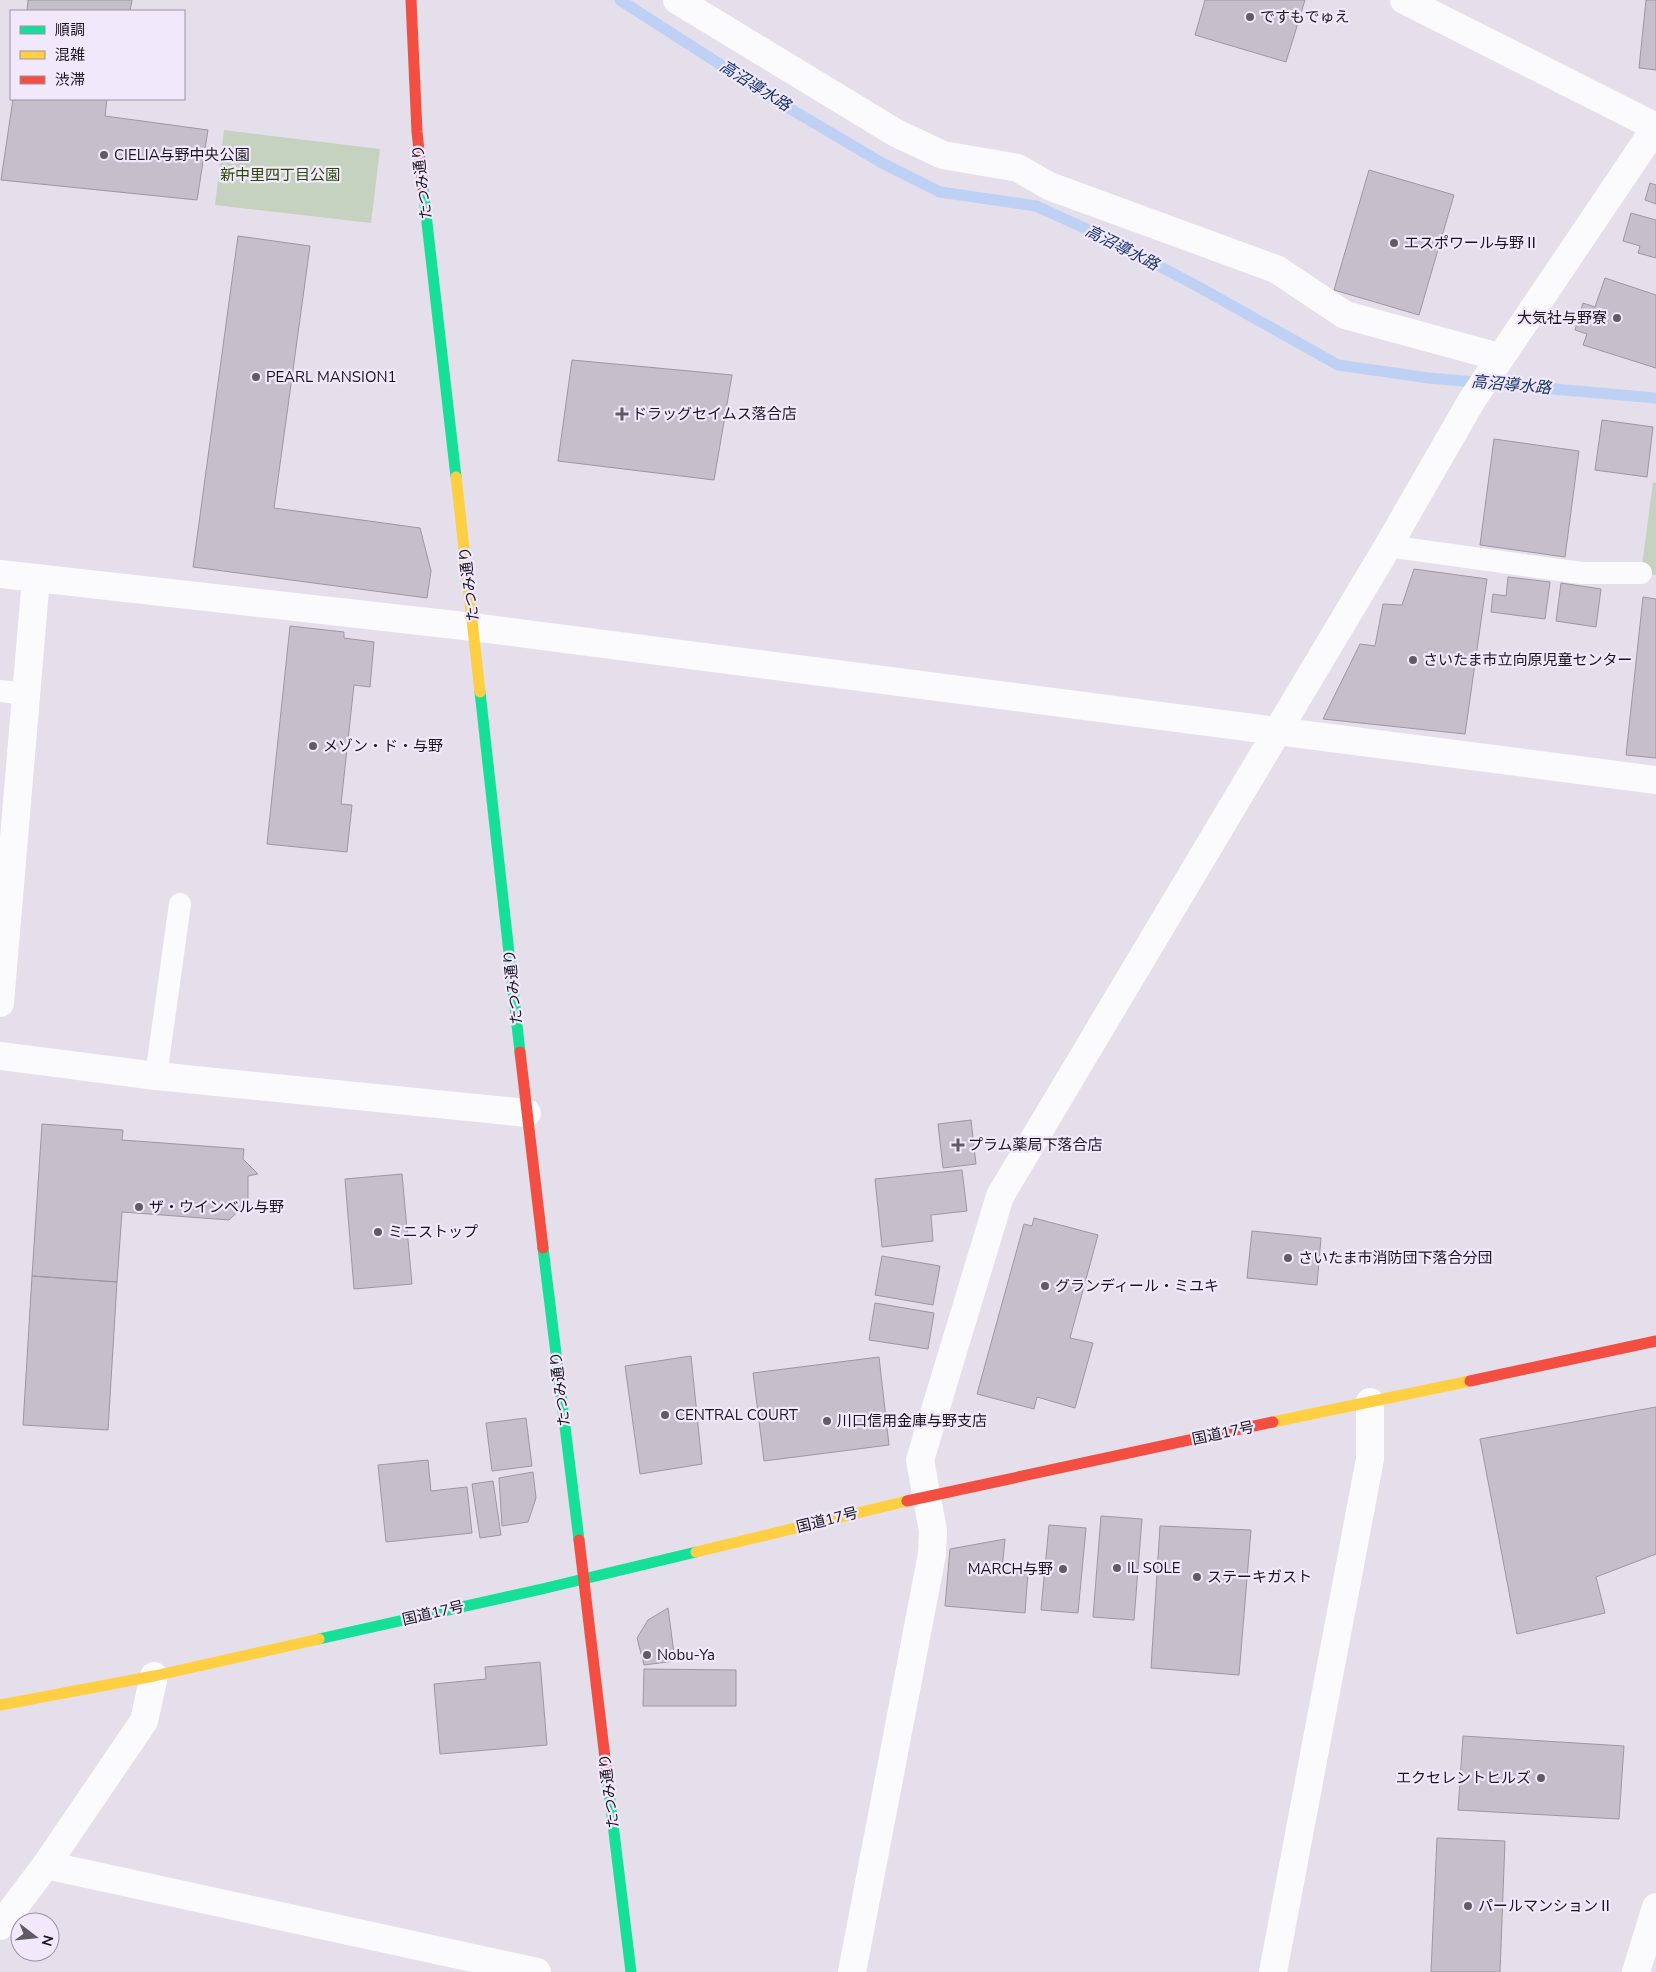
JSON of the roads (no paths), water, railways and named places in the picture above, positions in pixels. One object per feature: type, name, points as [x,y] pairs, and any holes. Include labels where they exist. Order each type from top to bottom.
[{"type":"main road","name":"たつみ通り","points":[[411,0],[416,132],[474,627],[526,1113],[631,1972]]},
{"type":"main road","name":"国道17号","points":[[0,1705],[154,1676],[584,1579],[927,1496],[1656,1341]]},
{"type":"street","points":[[677,0],[896,133],[943,155],[1018,168],[1049,186],[1276,269],[1345,315],[1497,361]]},
{"type":"street","points":[[852,1972],[932,1554],[933,1531],[920,1460],[1000,1196],[1388,546],[1472,400],[1656,127],[1404,0]]},
{"type":"street","points":[[0,574],[474,627],[1656,780]]},
{"type":"street","points":[[0,1003],[13,693],[36,578]]},
{"type":"street","points":[[0,1056],[156,1076],[526,1113]]},
{"type":"street","points":[[1273,1972],[1370,1459],[1370,1402]]},
{"type":"street","points":[[0,1926],[46,1865],[144,1721],[154,1676]]},
{"type":"street","points":[[46,1865],[537,1972]]},
{"type":"street","points":[[1636,1972],[1656,1907]]},
{"type":"lane","points":[[1388,546],[1581,573],[1641,573]]},
{"type":"lane","points":[[156,1076],[180,904]]},
{"type":"waterway","name":"高沼導水路","points":[[620,0],[777,101],[882,163],[940,192],[1036,206],[1102,236],[1197,286],[1338,365],[1429,378],[1656,398]]},
{"type":"place","name":"ですもでゅえ","points":[[1250,17]]},
{"type":"place","name":"CIELIA与野中央公園","points":[[104,155]]},
{"type":"place","name":"エスポワール与野Ⅱ","points":[[1394,243]]},
{"type":"place","name":"大気社与野寮","points":[[1617,318]]},
{"type":"place","name":"PEARL MANSION1","points":[[256,377]]},
{"type":"place","name":"ドラッグセイムス落合店","points":[[622,414]]},
{"type":"place","name":"さいたま市立向原児童センター","points":[[1413,660]]},
{"type":"place","name":"メゾン・ド・与野","points":[[313,746]]},
{"type":"place","name":"プラム薬局下落合店","points":[[958,1145]]},
{"type":"place","name":"ザ・ウインベル与野","points":[[139,1207]]},
{"type":"place","name":"ミニストップ","points":[[378,1232]]},
{"type":"place","name":"さいたま市消防団下落合分団","points":[[1288,1258]]},
{"type":"place","name":"グランディール・ミユキ","points":[[1045,1286]]},
{"type":"place","name":"CENTRAL COURT","points":[[665,1415]]},
{"type":"place","name":"川口信用金庫与野支店","points":[[827,1421]]},
{"type":"place","name":"IL SOLE","points":[[1117,1568]]},
{"type":"place","name":"MARCH与野","points":[[1063,1569]]},
{"type":"place","name":"ステーキガスト","points":[[1197,1577]]},
{"type":"place","name":"Nobu-Ya","points":[[647,1655]]},
{"type":"place","name":"エクセレントヒルズ","points":[[1541,1778]]},
{"type":"place","name":"パールマンションⅡ","points":[[1468,1906]]},
{"type":"park label","name":"新中里四丁目公園","points":[[280,175]]}]
